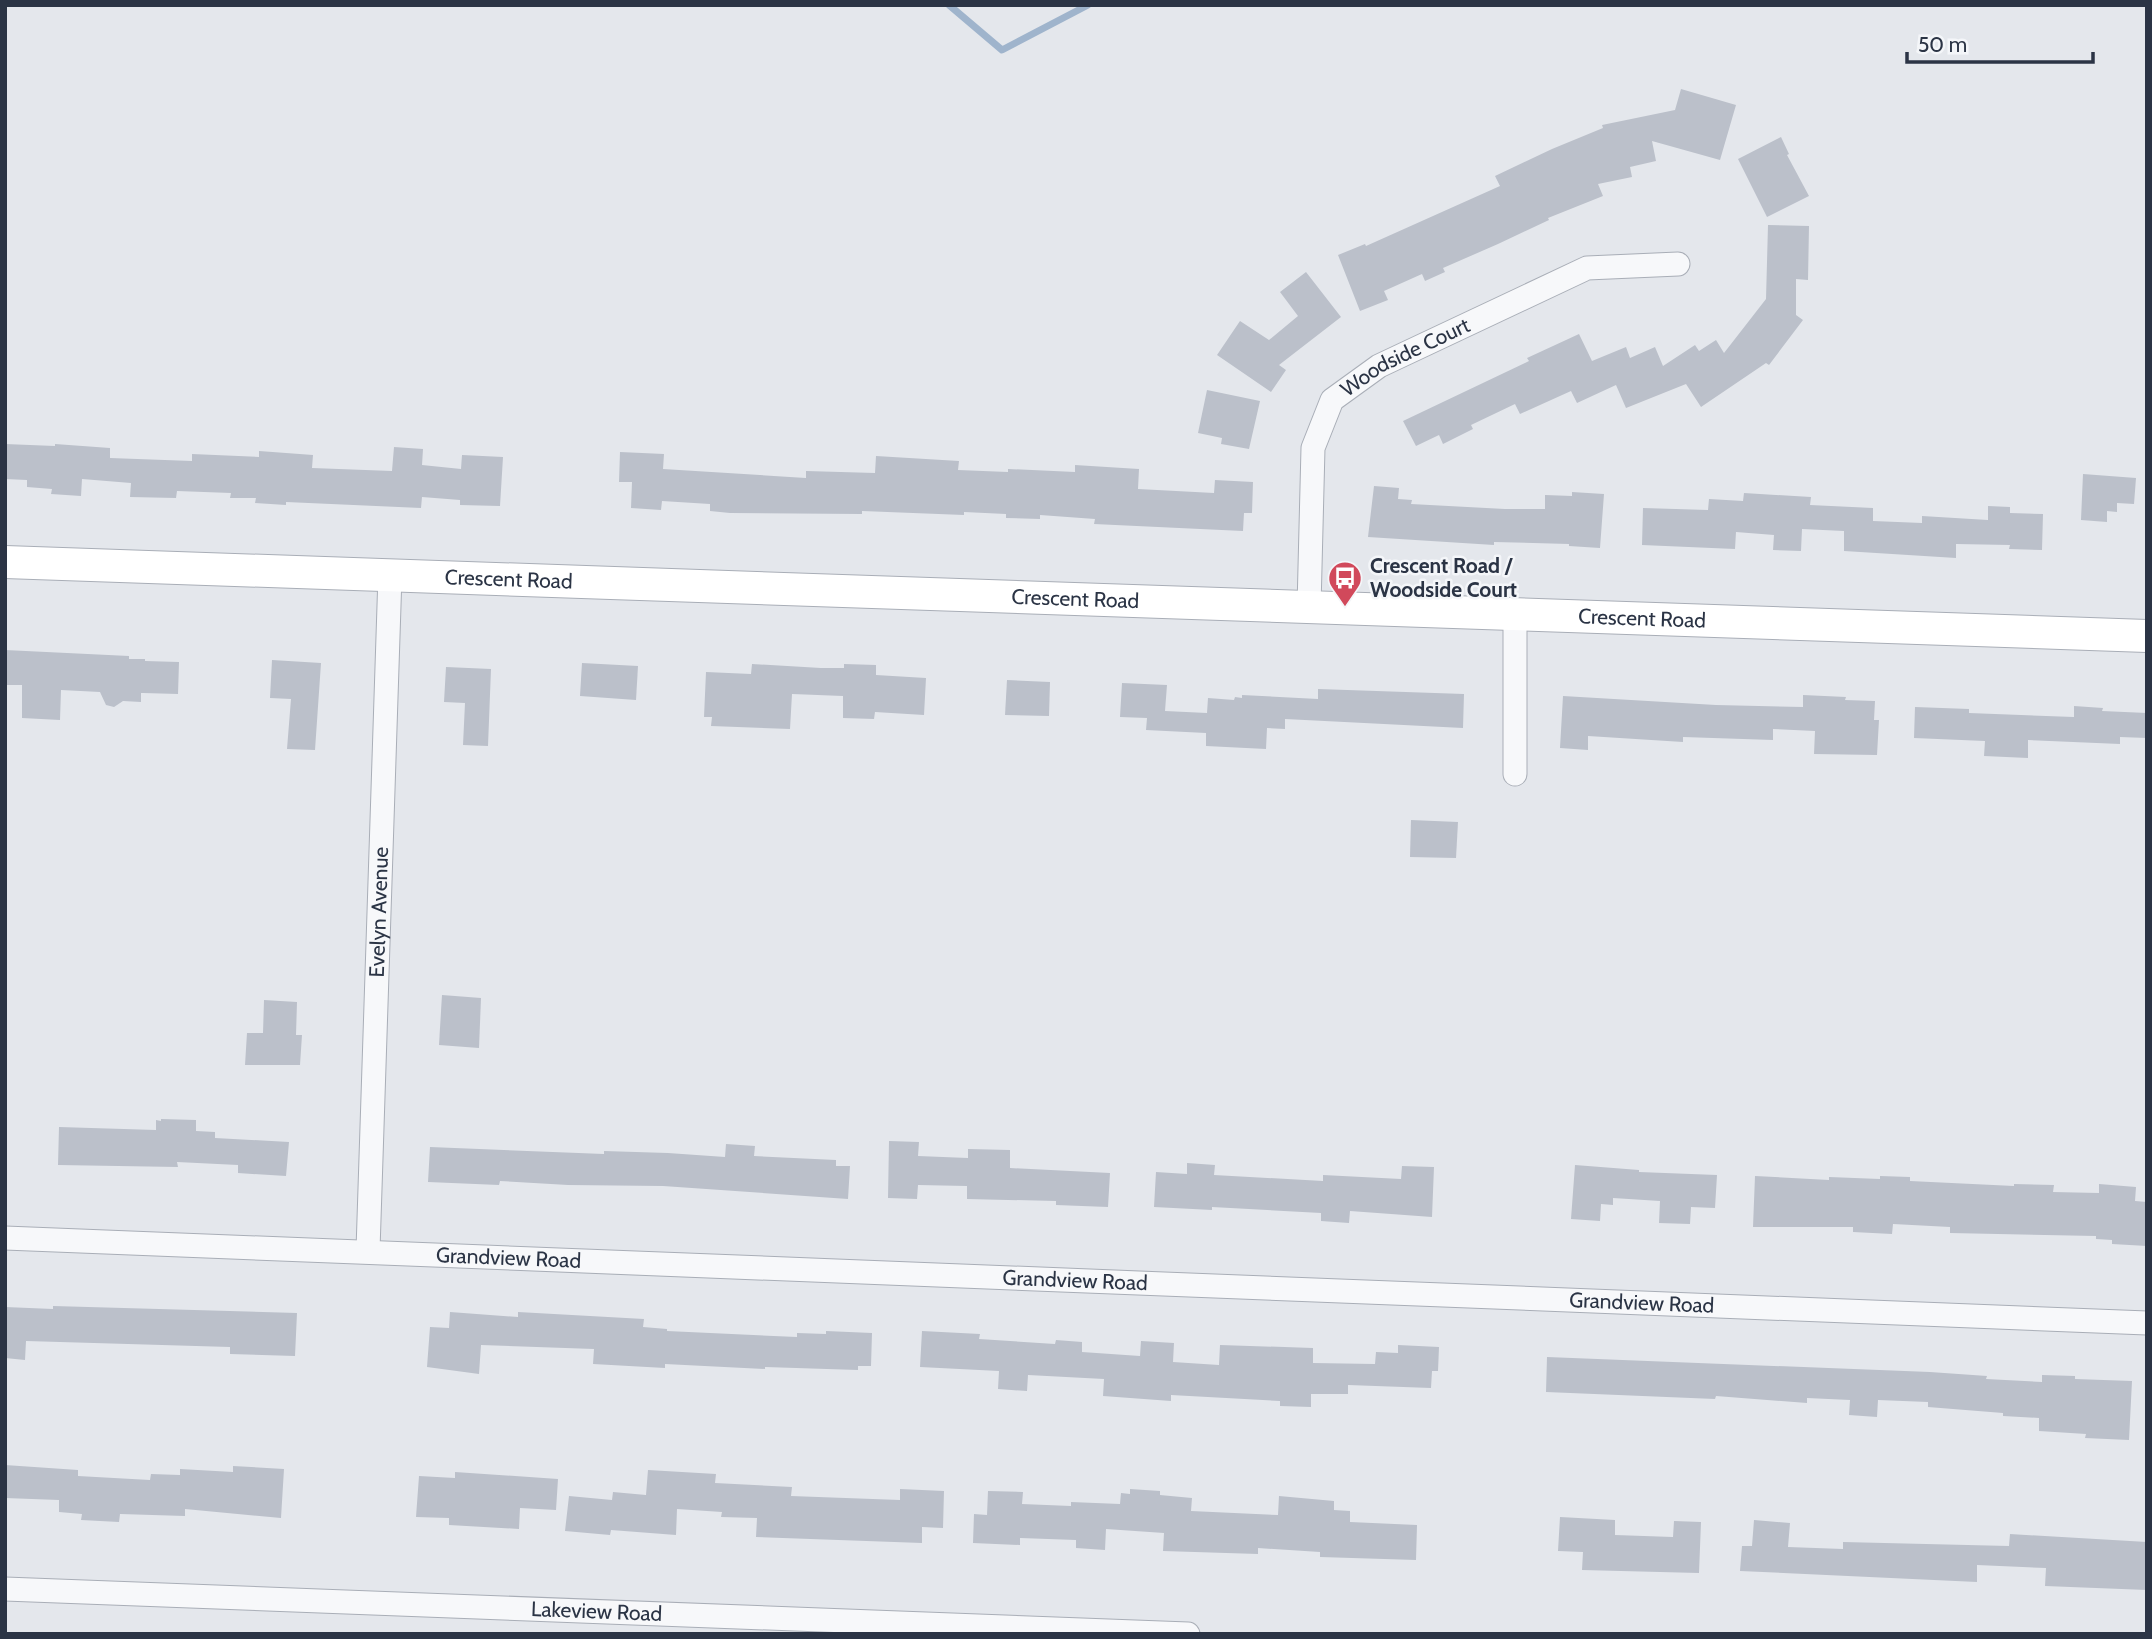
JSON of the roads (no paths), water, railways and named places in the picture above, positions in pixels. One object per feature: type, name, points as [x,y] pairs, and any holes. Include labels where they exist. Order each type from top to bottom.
[{"type":"street","name":"Woodside Court","points":[[1309,607],[1313,448],[1332,400],[1380,366],[1587,268],[1678,264]]},
{"type":"street","name":"Crescent Road","points":[[5,562],[2147,636]]},
{"type":"street","name":"Evelyn Avenue","points":[[368,1251],[390,575]]},
{"type":"street","points":[[1515,614],[1515,774]]},
{"type":"street","name":"Grandview Road","points":[[5,1238],[2147,1323]]},
{"type":"street","name":"Lakeview Road","points":[[5,1589],[1188,1634]]},
{"type":"waterway","points":[[949,5],[1002,50],[1088,5]]},
{"type":"place","name":"Crescent Road / Woodside Court","points":[[1345,608]]}]
